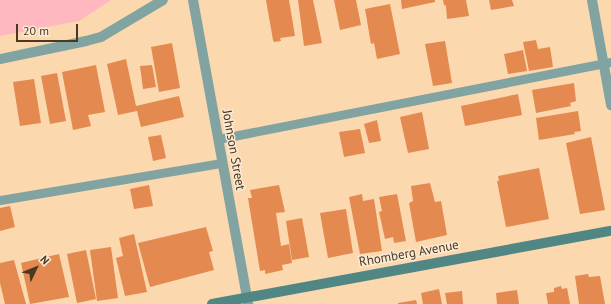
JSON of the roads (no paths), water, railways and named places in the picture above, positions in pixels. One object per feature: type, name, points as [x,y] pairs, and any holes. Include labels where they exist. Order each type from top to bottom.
[{"type":"main road","name":"Rhomberg Avenue","points":[[212,304],[247,300],[611,231]]},
{"type":"street","points":[[0,59],[86,41],[101,36],[163,0]]},
{"type":"street","name":"Johnson Street","points":[[193,0],[247,300]]},
{"type":"street","points":[[592,0],[607,63],[611,105]]},
{"type":"lane","points":[[218,139],[607,63]]},
{"type":"lane","points":[[0,200],[222,163]]}]
